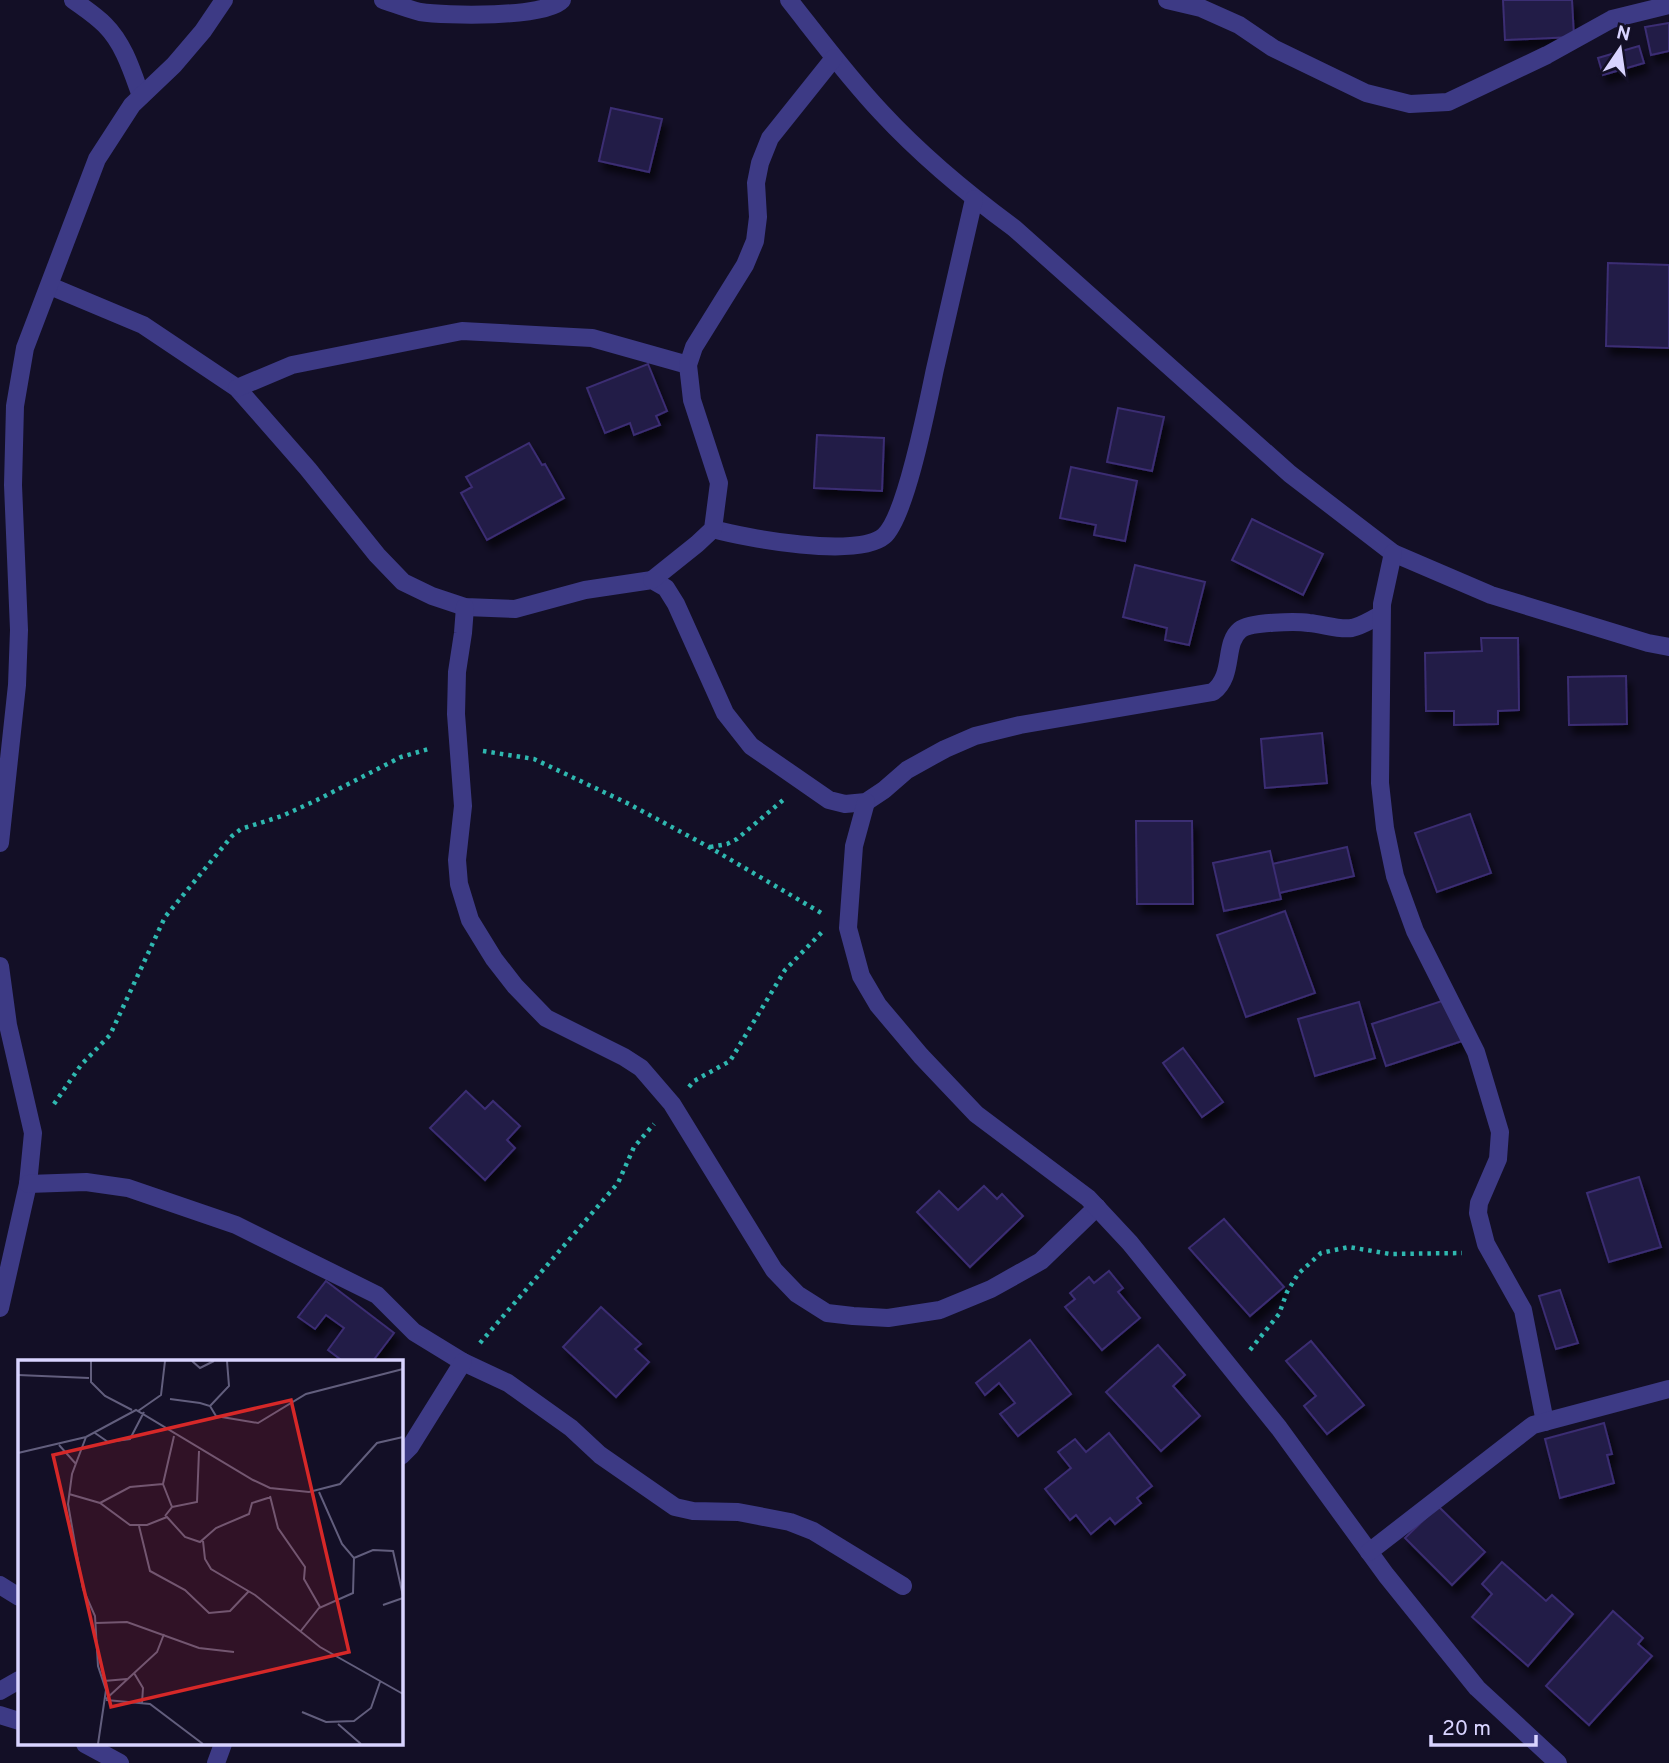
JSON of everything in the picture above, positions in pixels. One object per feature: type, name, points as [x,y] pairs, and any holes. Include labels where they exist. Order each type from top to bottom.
[{"type":"street","points":[[74,0],[104,23],[114,35],[127,58],[141,96]]},
{"type":"street","points":[[0,843],[17,685],[19,630],[13,485],[15,406],[25,348],[97,159],[132,105],[174,65],[204,31],[224,0]]},
{"type":"street","points":[[383,0],[421,12],[504,14],[534,12],[558,4],[562,0]]},
{"type":"street","points":[[789,0],[882,114],[974,199],[1014,228],[1290,474],[1393,554],[1491,595],[1669,647]]},
{"type":"street","points":[[1167,0],[1201,8],[1239,25],[1273,48],[1366,93],[1410,104],[1448,102],[1547,55],[1612,19],[1669,5]]},
{"type":"street","points":[[50,286],[143,325],[237,388],[308,469],[377,555],[403,582],[432,596],[465,607],[515,609],[584,590],[652,580],[713,529],[719,483],[692,400],[688,365],[694,347],[745,265],[755,241],[758,217],[756,183],[760,163],[770,138],[834,58]]},
{"type":"street","points":[[713,529],[746,538],[816,546],[872,543],[885,535],[895,520],[915,457],[974,199]]},
{"type":"street","points":[[237,388],[292,365],[462,331],[592,338],[688,365]]},
{"type":"street","points":[[1393,554],[1381,615],[1380,783],[1385,828],[1395,876],[1411,920],[1476,1052],[1500,1132],[1498,1159],[1479,1203],[1478,1213],[1486,1244],[1523,1310],[1545,1422]]},
{"type":"street","points":[[652,580],[666,588],[676,604],[725,713],[751,746],[829,800],[845,804],[866,802],[907,770],[975,736],[1020,725],[1213,692],[1226,675],[1234,639],[1240,630],[1249,625],[1263,622],[1306,622],[1353,628],[1381,615]]},
{"type":"street","points":[[465,607],[457,672],[456,715],[463,806],[457,860],[459,884],[470,920],[501,968],[546,1018],[641,1068],[672,1104],[774,1270],[797,1294],[827,1313],[888,1318],[940,1310],[991,1289],[1041,1261],[1097,1207]]},
{"type":"street","points":[[866,802],[854,846],[841,924],[861,976],[878,1004],[921,1056],[976,1114],[1097,1207],[1130,1243],[1279,1428],[1369,1552],[1477,1688],[1558,1763]]},
{"type":"street","points":[[0,966],[8,1025],[33,1133],[27,1184],[0,1308]]},
{"type":"street","points":[[27,1184],[86,1182],[128,1188],[236,1225],[377,1295],[414,1332],[463,1362],[508,1383],[571,1428],[600,1455],[676,1507],[693,1511],[738,1512],[790,1522],[813,1531],[903,1586]]},
{"type":"street","points":[[402,1455],[410,1447],[463,1362]]},
{"type":"street","points":[[1369,1552],[1533,1425],[1669,1389]]},
{"type":"street","points":[[0,1585],[18,1596]]},
{"type":"street","points":[[0,1691],[18,1681]]},
{"type":"street","points":[[0,1715],[18,1721]]},
{"type":"street","points":[[89,1746],[121,1763]]},
{"type":"street","points":[[117,1746],[121,1763]]},
{"type":"street","points":[[216,1763],[222,1746]]},
{"type":"path","points":[[33,1133],[81,1065],[110,1035],[165,917],[232,836],[317,800],[401,757],[433,748],[459,748],[534,759],[629,804],[841,924],[785,971],[730,1061],[694,1081],[672,1104],[634,1147],[618,1183],[463,1362]]},
{"type":"path","points":[[709,847],[727,845],[737,839],[785,799],[808,786]]},
{"type":"path","points":[[1232,1371],[1279,1314],[1287,1292],[1298,1274],[1321,1254],[1349,1247],[1390,1254],[1460,1253],[1497,1262]]},
{"type":"building","points":[[1503,0],[1572,0],[1574,37],[1505,40]]},
{"type":"building","points":[[1669,23],[1669,51],[1651,55],[1645,27]]},
{"type":"building","points":[[1639,46],[1644,63],[1603,75],[1598,58]]},
{"type":"building","points":[[611,108],[662,119],[649,172],[599,161]]},
{"type":"building","points":[[1608,263],[1669,265],[1669,348],[1606,346]]},
{"type":"building","points":[[648,364],[667,411],[656,416],[660,425],[634,435],[630,423],[605,433],[587,388]]},
{"type":"building","points":[[1118,408],[1164,417],[1152,471],[1107,462]]},
{"type":"building","points":[[817,435],[884,438],[882,491],[814,488]]},
{"type":"building","points":[[529,443],[542,465],[545,464],[564,498],[487,540],[461,493],[472,487],[466,477]]},
{"type":"building","points":[[1071,467],[1137,481],[1125,541],[1094,535],[1096,525],[1060,518]]},
{"type":"building","points":[[1252,519],[1323,554],[1303,595],[1232,560]]},
{"type":"building","points":[[1135,565],[1205,582],[1189,645],[1165,640],[1167,628],[1123,617]]},
{"type":"building","points":[[1481,638],[1518,638],[1519,710],[1498,711],[1498,724],[1454,725],[1454,711],[1426,711],[1425,653],[1482,651]]},
{"type":"building","points":[[1626,676],[1627,724],[1569,725],[1568,677]]},
{"type":"building","points":[[1322,733],[1327,783],[1265,788],[1261,739]]},
{"type":"building","points":[[1470,814],[1491,873],[1437,892],[1415,833]]},
{"type":"building","points":[[1136,821],[1192,821],[1193,904],[1137,904]]},
{"type":"building","points":[[1347,847],[1354,876],[1275,894],[1268,865]]},
{"type":"building","points":[[1270,851],[1281,899],[1224,911],[1213,863]]},
{"type":"building","points":[[1285,911],[1315,993],[1246,1017],[1217,935]]},
{"type":"building","points":[[1448,999],[1462,1041],[1386,1066],[1372,1024]]},
{"type":"building","points":[[1359,1002],[1375,1058],[1315,1076],[1298,1019]]},
{"type":"building","points":[[1183,1048],[1223,1102],[1202,1117],[1163,1063]]},
{"type":"building","points":[[466,1091],[485,1109],[493,1101],[520,1126],[507,1140],[515,1148],[485,1180],[430,1128]]},
{"type":"building","points":[[1639,1177],[1661,1247],[1609,1262],[1587,1193]]},
{"type":"building","points":[[984,1186],[997,1199],[1002,1194],[1023,1216],[970,1267],[917,1212],[939,1191],[958,1210]]},
{"type":"building","points":[[1224,1219],[1284,1287],[1250,1316],[1189,1248]]},
{"type":"building","points":[[1109,1271],[1123,1288],[1118,1292],[1140,1318],[1102,1350],[1065,1307],[1075,1299],[1070,1293],[1089,1277],[1094,1283]]},
{"type":"building","points":[[326,1281],[394,1333],[374,1360],[341,1360],[328,1350],[344,1328],[326,1315],[315,1329],[298,1317]]},
{"type":"building","points":[[1560,1290],[1578,1343],[1556,1349],[1539,1296]]},
{"type":"building","points":[[601,1307],[641,1344],[635,1349],[649,1362],[616,1397],[563,1347]]},
{"type":"building","points":[[1030,1340],[1071,1394],[1018,1436],[1000,1414],[1015,1403],[999,1383],[985,1395],[976,1383]]},
{"type":"building","points":[[1311,1341],[1364,1405],[1327,1434],[1304,1406],[1316,1396],[1286,1361]]},
{"type":"building","points":[[1158,1345],[1185,1375],[1173,1386],[1200,1416],[1161,1451],[1106,1392]]},
{"type":"building","points":[[1604,1423],[1612,1454],[1607,1455],[1614,1483],[1560,1498],[1545,1439]]},
{"type":"building","points":[[1109,1433],[1152,1486],[1137,1498],[1141,1503],[1115,1524],[1110,1518],[1091,1534],[1076,1515],[1070,1520],[1045,1489],[1071,1468],[1058,1452],[1075,1439],[1086,1452]]},
{"type":"building","points":[[1438,1506],[1485,1552],[1452,1585],[1405,1538]]},
{"type":"building","points":[[1502,1562],[1546,1601],[1552,1595],[1573,1614],[1528,1666],[1472,1617],[1492,1594],[1482,1584]]},
{"type":"building","points":[[1613,1611],[1643,1638],[1638,1644],[1652,1656],[1589,1725],[1546,1686]]}]
